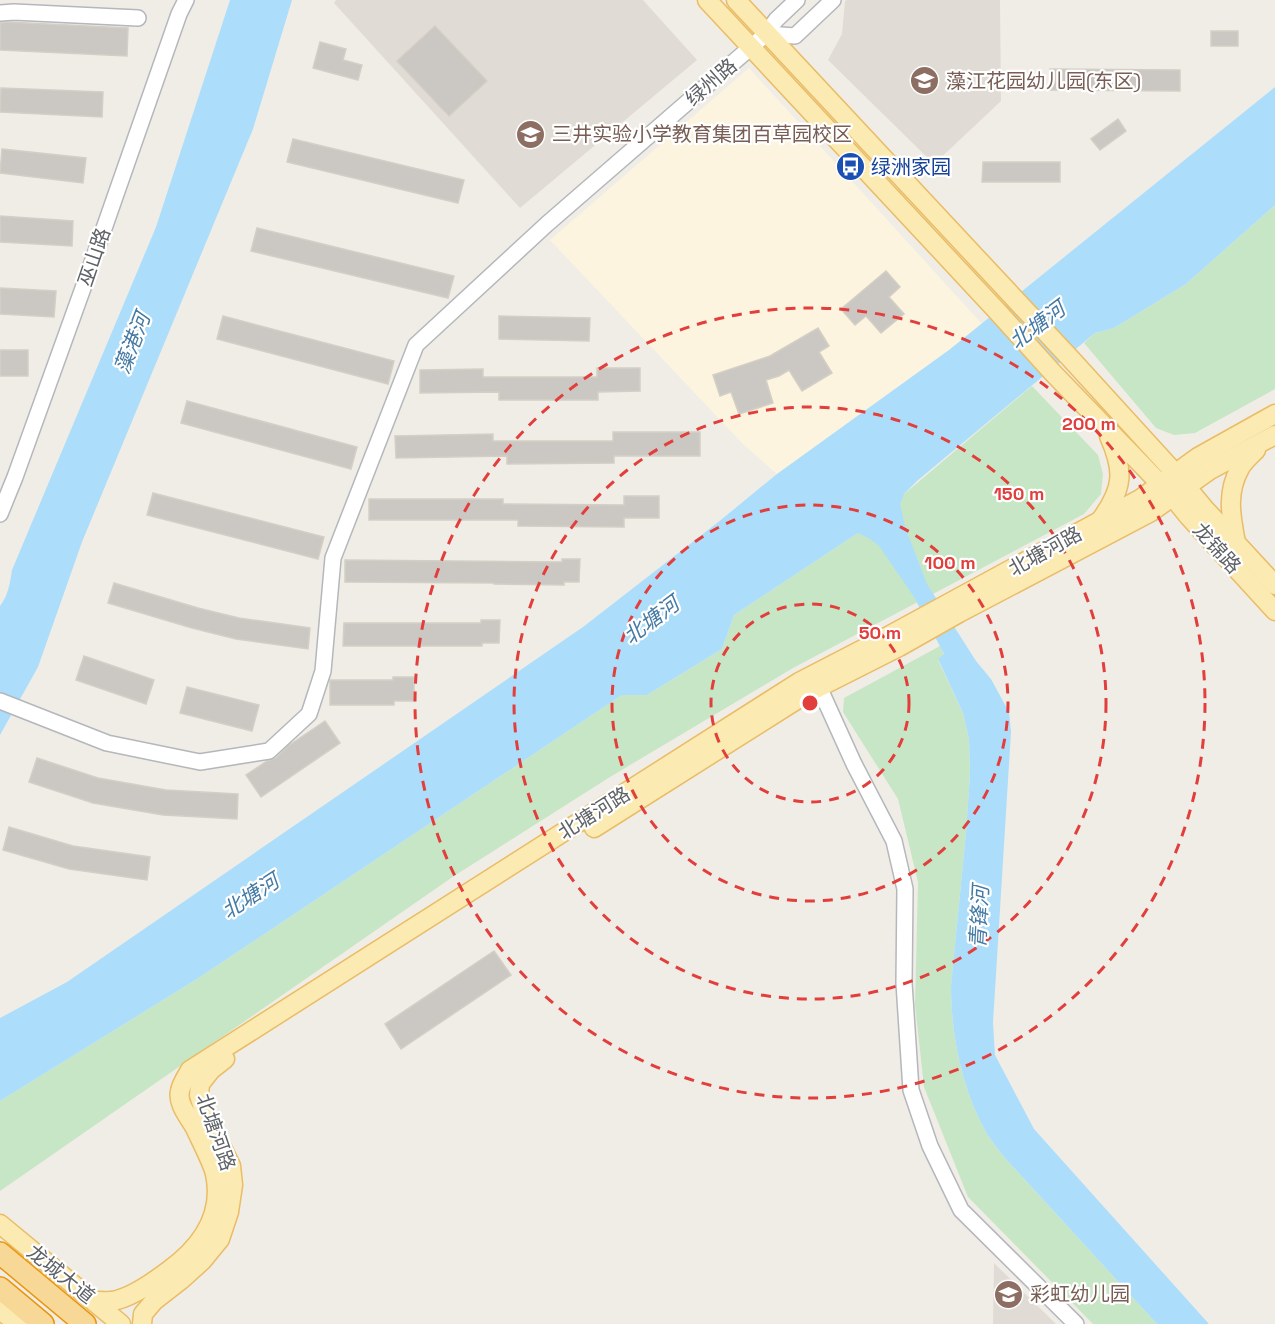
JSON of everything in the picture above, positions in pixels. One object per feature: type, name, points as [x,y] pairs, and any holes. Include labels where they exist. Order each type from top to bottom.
[{"type":"highway","points":[[0,1252],[85,1324]]},
{"type":"highway","points":[[0,1288],[43,1324]]},
{"type":"main road","points":[[706,0],[1104,426],[1173,485]]},
{"type":"main road","points":[[735,0],[1070,358],[1173,485]]},
{"type":"main road","name":"北塘河路","points":[[956,607],[1151,512],[1198,456],[1275,414]]},
{"type":"main road","points":[[1101,520],[1113,503],[1120,470],[1118,456],[1104,426]]},
{"type":"main road","points":[[1236,543],[1230,506],[1232,486],[1241,467],[1269,438]]},
{"type":"main road","name":"北塘河路","points":[[142,1324],[143,1314],[154,1301],[202,1261],[220,1239],[229,1212],[233,1185],[231,1166],[204,1111],[199,1095],[200,1084],[211,1070],[231,1054],[796,701],[817,681],[956,607],[1101,520],[1140,500],[1210,470],[1269,438]]},
{"type":"main road","name":"龙锦路","points":[[1173,485],[1204,508],[1275,585]]},
{"type":"main road","name":"龙锦路","points":[[1173,485],[1189,517],[1275,611]]},
{"type":"main road","name":"北塘河路","points":[[94,1300],[114,1301],[132,1295],[158,1278],[180,1262],[198,1243],[211,1223],[216,1199],[215,1173],[194,1127],[182,1108],[180,1091],[190,1070],[799,682],[817,681]]},
{"type":"main road","name":"龙城大道","points":[[0,1224],[121,1324]]},
{"type":"main road","points":[[0,1310],[18,1324]]},
{"type":"street","name":"巫山路","points":[[0,514],[79,300],[179,14],[186,0]]},
{"type":"street","name":"绿州路","points":[[0,701],[107,743],[200,762],[269,751],[309,714],[323,671],[333,558],[416,345],[547,224],[766,34],[776,20],[797,0]]},
{"type":"street","points":[[766,34],[795,36],[832,0]]},
{"type":"street","points":[[0,13],[138,18]]},
{"type":"street","points":[[817,681],[854,764],[894,841],[905,889],[904,983],[911,1090],[930,1146],[961,1210],[1076,1324]]},
{"type":"shaded area","name":"三井实验小学教育集团百草园校区","points":[[336,0],[643,0],[697,60],[520,208],[334,3]]},
{"type":"shaded area","name":"藻江花园幼儿园(东区)","points":[[1000,0],[1001,101],[934,164],[828,60],[842,34],[845,1]]},
{"type":"shaded area","points":[[749,68],[982,324],[777,474],[743,444],[550,240]]},
{"type":"shaded area","name":"彩虹幼儿园","points":[[994,1263],[1056,1324],[993,1324]]},
{"type":"green space","points":[[1275,205],[1275,389],[1195,433],[1174,435],[1156,428],[1084,343],[1095,333],[1114,328],[1186,284]]},
{"type":"green space","points":[[1032,386],[1098,455],[1103,474],[1101,494],[1084,514],[793,668],[610,777],[454,876],[0,1191],[0,1101],[197,979],[622,695],[647,695],[722,649],[734,615],[858,533]]},
{"type":"green space","points":[[940,646],[944,655],[938,660],[963,713],[969,739],[970,774],[966,832],[951,986],[953,1024],[965,1081],[978,1117],[1004,1157],[1157,1324],[1093,1324],[968,1197],[924,1087],[915,1005],[918,882],[898,799],[843,712],[844,698]]},
{"type":"water","name":"藻港河","points":[[230,0],[292,0],[253,129],[82,542],[38,667],[0,735],[0,606],[7,594],[12,570],[156,227]]},
{"type":"water","points":[[1275,87],[1275,205],[1186,284],[1114,328],[1095,333],[917,481],[904,494],[900,504],[905,527],[927,584],[976,661],[991,679],[1009,712],[1011,732],[993,1023],[995,1055],[1034,1129],[1209,1324],[1157,1324],[1004,1157],[978,1117],[965,1081],[956,1043],[951,986],[966,832],[970,774],[969,739],[963,713],[938,659],[944,654],[914,597],[879,546],[858,533],[734,615],[722,649],[647,695],[622,695],[197,979],[0,1101],[0,1018],[67,982],[583,627],[777,474],[949,350]]},
{"type":"building","points":[[0,23],[128,28],[127,56],[0,50]]},
{"type":"building","points":[[435,26],[487,81],[449,116],[397,61]]},
{"type":"building","points":[[1211,31],[1238,31],[1238,46],[1211,46]]},
{"type":"building","points":[[320,42],[346,49],[343,60],[362,65],[358,80],[313,68]]},
{"type":"building","points":[[1050,69],[1180,70],[1180,91],[1050,90]]},
{"type":"building","points":[[1,88],[103,92],[102,117],[0,112]]},
{"type":"building","points":[[1118,119],[1126,131],[1100,150],[1091,139]]},
{"type":"building","points":[[293,139],[464,180],[458,203],[287,162]]},
{"type":"building","points":[[2,149],[86,158],[83,183],[0,173]]},
{"type":"building","points":[[983,162],[1060,162],[1060,182],[982,182]]},
{"type":"building","points":[[0,216],[73,221],[72,246],[0,242]]},
{"type":"building","points":[[257,228],[454,276],[448,298],[251,251]]},
{"type":"building","points":[[886,271],[900,287],[889,297],[904,314],[881,333],[866,316],[855,325],[841,309]]},
{"type":"building","points":[[0,288],[56,291],[54,317],[0,314]]},
{"type":"building","points":[[223,316],[394,361],[388,384],[217,339]]},
{"type":"building","points":[[499,316],[590,318],[589,341],[499,339]]},
{"type":"building","points":[[818,328],[829,346],[819,352],[832,373],[802,391],[789,370],[766,380],[773,403],[739,414],[731,392],[720,396],[713,375],[770,356]]},
{"type":"building","points":[[0,350],[28,350],[28,376],[0,376]]},
{"type":"building","points":[[597,368],[640,368],[640,391],[598,392],[598,400],[499,400],[499,392],[420,393],[420,370],[483,369],[483,377],[597,377]]},
{"type":"building","points":[[187,401],[357,447],[351,469],[181,423]]},
{"type":"building","points":[[613,432],[700,432],[700,456],[614,456],[614,463],[507,464],[507,456],[396,458],[395,436],[493,434],[493,441],[613,441]]},
{"type":"building","points":[[153,493],[324,537],[318,559],[147,515]]},
{"type":"building","points":[[624,496],[659,496],[659,518],[624,518],[624,527],[518,526],[518,520],[369,520],[369,499],[503,499],[503,504],[624,505]]},
{"type":"building","points":[[562,559],[580,559],[579,582],[564,582],[564,585],[345,582],[345,560],[562,562]]},
{"type":"building","points":[[114,583],[239,618],[310,628],[308,649],[236,639],[108,603]]},
{"type":"building","points":[[481,620],[500,620],[499,643],[482,643],[482,646],[343,646],[344,623],[481,623]]},
{"type":"building","points":[[84,656],[154,680],[146,704],[76,680]]},
{"type":"building","points":[[393,677],[414,677],[414,701],[394,701],[394,705],[330,705],[330,680],[393,680]]},
{"type":"building","points":[[187,687],[259,705],[252,731],[180,713]]},
{"type":"building","points":[[325,721],[340,743],[261,797],[246,775],[267,761],[276,758],[288,746]]},
{"type":"building","points":[[37,758],[98,778],[166,790],[238,794],[237,819],[163,815],[93,803],[29,782]]},
{"type":"building","points":[[9,827],[73,846],[150,857],[147,880],[69,869],[3,850]]},
{"type":"building","points":[[494,951],[511,975],[401,1049],[385,1024]]},
{"type":"place","name":"藻江花园幼儿园(东区)","points":[[925,81]]},
{"type":"place","name":"三井实验小学教育集团百草园校区","points":[[531,134]]},
{"type":"place","name":"绿洲家园","points":[[850,167]]},
{"type":"place","name":"彩虹幼儿园","points":[[1009,1294]]},
{"type":"water label","name":"北塘河","points":[[1037,325]]},
{"type":"water label","name":"北塘河","points":[[651,620]]},
{"type":"water label","name":"北塘河","points":[[250,896]]},
{"type":"water label","name":"青锋河","points":[[979,917]]}]
